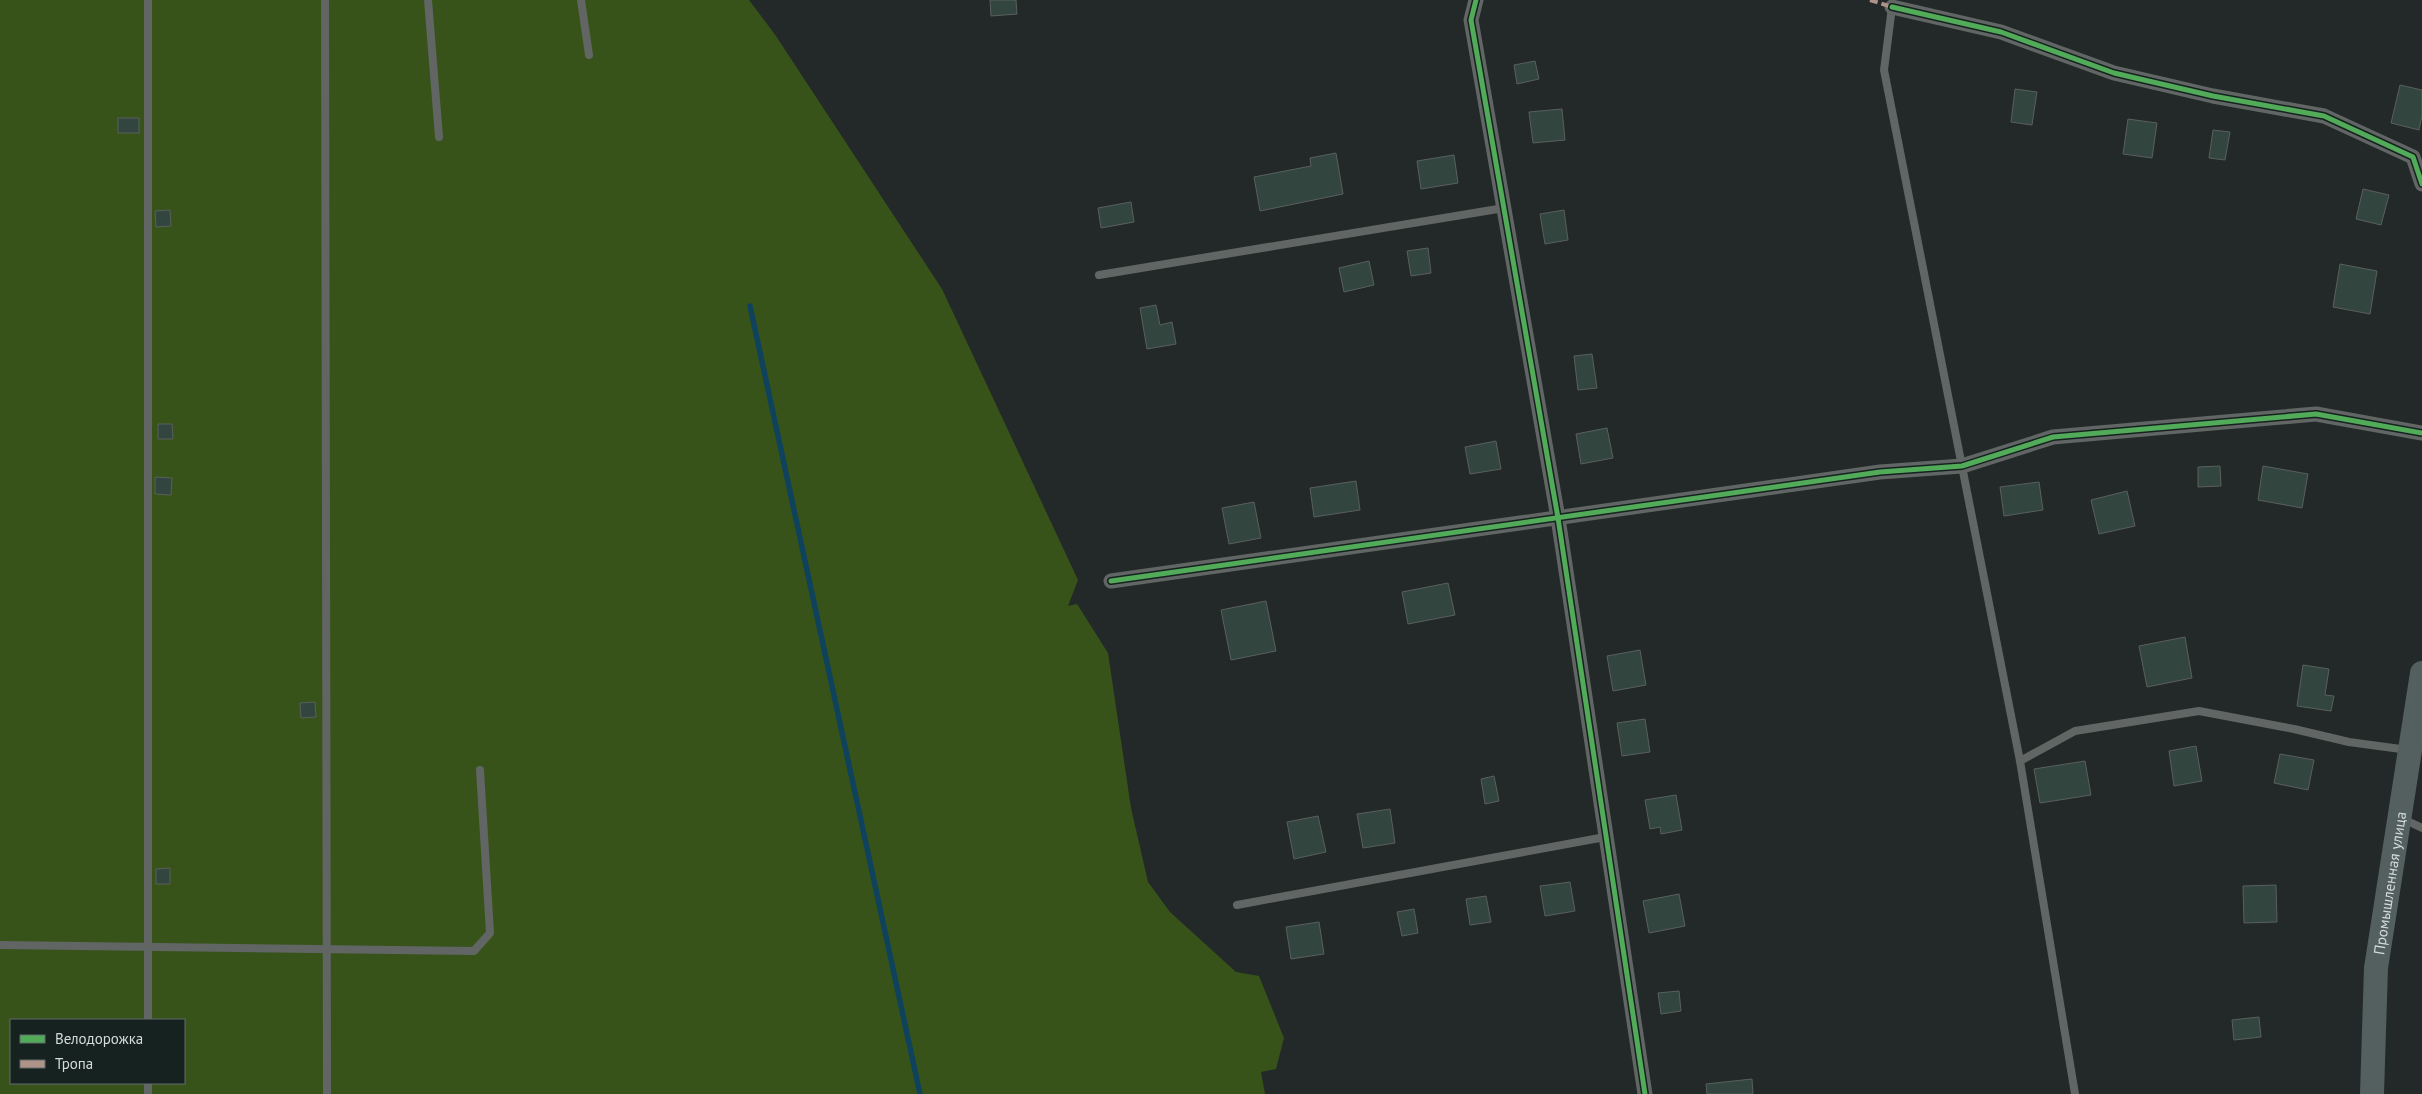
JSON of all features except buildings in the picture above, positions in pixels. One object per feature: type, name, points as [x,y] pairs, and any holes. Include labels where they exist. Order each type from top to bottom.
[{"type":"main road","name":"Промышленная улица","points":[[2372,1094],[2376,968],[2422,673]]},
{"type":"street","points":[[1476,0],[1471,20],[1558,518],[1645,1094]]},
{"type":"street","points":[[1892,7],[2001,32],[2114,73],[2213,96],[2324,116],[2413,157],[2422,184]]},
{"type":"street","points":[[1111,581],[1880,472],[1962,466],[2053,437],[2316,414],[2422,433]]},
{"type":"lane","points":[[148,0],[148,1019]]},
{"type":"lane","points":[[325,0],[324,696],[327,1094]]},
{"type":"lane","points":[[428,0],[439,136]]},
{"type":"lane","points":[[581,0],[589,55]]},
{"type":"lane","points":[[1892,7],[1884,70],[2020,761],[2075,1094]]},
{"type":"lane","points":[[1099,275],[1504,208]]},
{"type":"lane","points":[[2020,761],[2075,731],[2199,711],[2294,729],[2349,742],[2410,750]]},
{"type":"lane","points":[[0,945],[474,951],[490,933],[480,770]]},
{"type":"lane","points":[[2400,818],[2422,828]]},
{"type":"lane","points":[[1237,905],[1605,836]]},
{"type":"green space","points":[[0,0],[749,0],[776,36],[942,289],[1078,580],[1068,606],[1077,604],[1108,653],[1131,808],[1148,882],[1170,912],[1236,972],[1259,976],[1284,1038],[1276,1069],[1261,1072],[1265,1094],[0,1094]]},
{"type":"waterway","points":[[750,306],[920,1094]]},
{"type":"marked path","points":[[1870,0],[1892,7]]},
{"type":"cycle path","points":[[1476,0],[1471,20],[1558,518],[1645,1094]]},
{"type":"cycle path","points":[[1892,7],[2001,32],[2114,73],[2213,96],[2324,116],[2413,157],[2422,184]]},
{"type":"cycle path","points":[[1111,581],[1880,472],[1962,466],[2053,437],[2316,414],[2422,433]]}]
